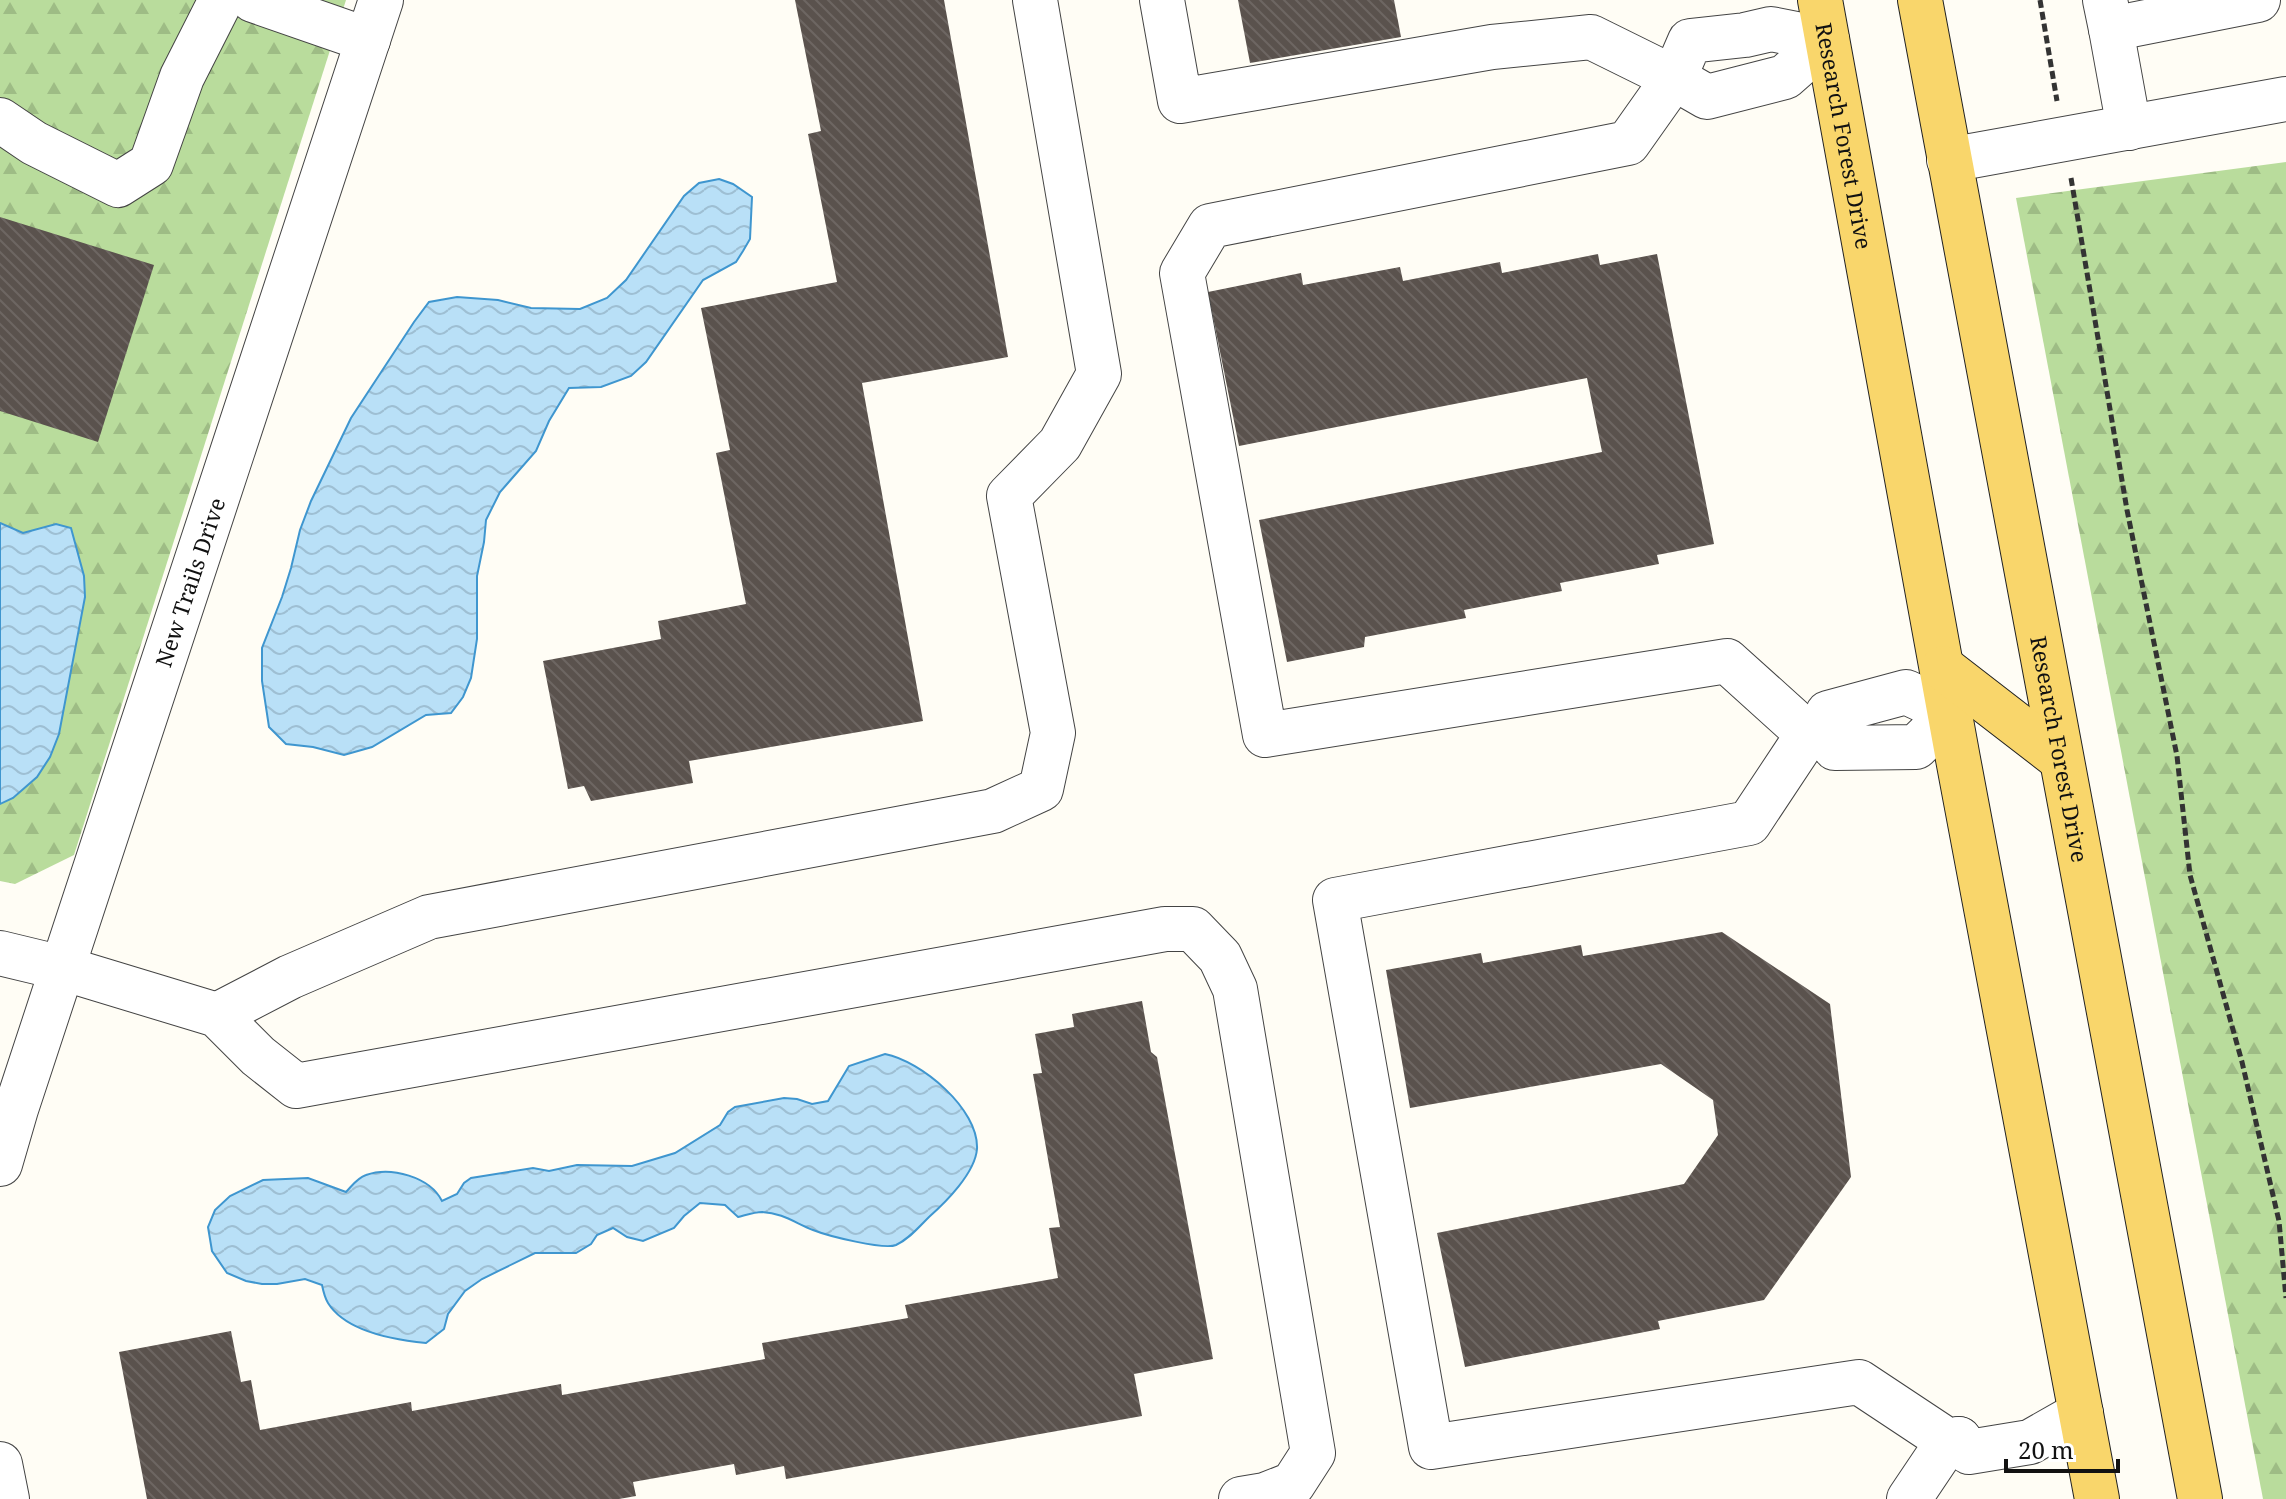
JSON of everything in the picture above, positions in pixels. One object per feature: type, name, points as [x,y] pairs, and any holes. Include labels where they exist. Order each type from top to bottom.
[{"type":"main road","name":"Research Forest Drive","points":[[1920,0],[2200,1499]]},
{"type":"main road","name":"Research Forest Drive","points":[[1823,20],[2097,1499]]},
{"type":"main road","points":[[1943,668],[2061,759]]},
{"type":"street","points":[[0,120],[34,143],[118,185],[151,164],[182,77],[221,0]]},
{"type":"street","points":[[253,0],[374,20]]},
{"type":"street","points":[[217,1015],[290,977],[429,917],[993,811],[1041,789],[1053,733],[1009,496],[1060,444],[1099,374],[1035,0]]},
{"type":"street","points":[[1162,0],[1180,101],[1492,47],[1591,37],[1674,78]]},
{"type":"street","points":[[2129,128],[2108,15],[2258,0]]},
{"type":"street","name":"New Trails Drive","points":[[0,1164],[374,20]]},
{"type":"street","points":[[1815,732],[1727,661],[1265,735],[1182,273],[1210,226],[1628,143],[1674,78],[1690,41],[1745,35],[1823,20]]},
{"type":"street","points":[[1949,160],[2286,99]]},
{"type":"street","points":[[1951,713],[1906,692],[1828,713],[1749,823],[1335,900],[1431,1447],[1859,1382],[1953,1440]]},
{"type":"street","points":[[0,953],[62,968],[217,1015],[258,1056],[296,1086],[1165,929],[1193,929],[1220,957],[1235,989],[1313,1453],[1293,1484],[1265,1495],[1241,1499]]},
{"type":"street","points":[[1909,1499],[1964,1426],[2028,1410],[2081,1413]]},
{"type":"street","points":[[0,1464],[7,1499]]},
{"type":"path","points":[[2040,0],[2127,510],[2177,756],[2190,875],[2242,1062],[2279,1221],[2286,1298]]},
{"type":"green space","points":[[0,0],[346,0],[74,855],[15,884],[0,881]]},
{"type":"green space","points":[[2286,162],[2286,1499],[2263,1499],[2016,198]]},
{"type":"water","points":[[719,179],[752,197],[750,239],[736,262],[703,280],[646,362],[631,376],[601,387],[569,388],[549,421],[536,451],[500,492],[486,520],[477,576],[477,639],[471,678],[463,697],[451,713],[426,715],[372,747],[344,755],[286,744],[269,727],[262,681],[262,648],[282,597],[300,530],[351,418],[429,302],[457,297],[498,300],[531,308],[580,309],[607,298],[626,280],[684,196],[699,183]]},
{"type":"water","points":[[0,523],[23,533],[56,524],[71,528],[84,576],[85,597],[59,734],[50,757],[37,777],[13,798],[0,804]]},
{"type":"water","points":[[885,1054],[915,1066],[945,1089],[969,1118],[977,1149],[971,1168],[959,1186],[914,1232],[896,1245],[880,1246],[843,1239],[769,1213],[756,1212],[738,1217],[725,1205],[700,1203],[674,1228],[643,1241],[627,1237],[613,1228],[597,1235],[591,1244],[576,1253],[535,1253],[482,1279],[465,1291],[448,1314],[444,1329],[426,1343],[386,1337],[359,1328],[336,1313],[327,1301],[322,1285],[305,1279],[262,1284],[227,1273],[212,1251],[208,1227],[215,1210],[230,1196],[263,1180],[308,1178],[346,1192],[366,1175],[398,1173],[429,1186],[442,1201],[457,1194],[471,1178],[533,1168],[549,1171],[577,1165],[632,1166],[675,1153],[720,1125],[735,1107],[784,1098],[812,1104],[828,1101],[849,1066]]},
{"type":"building","points":[[795,0],[944,0],[1008,357],[862,383],[923,721],[689,761],[693,783],[591,801],[584,786],[568,789],[543,661],[661,639],[658,621],[746,604],[716,453],[730,450],[701,308],[837,282],[808,134],[821,131]]},
{"type":"building","points":[[1238,0],[1394,0],[1401,37],[1250,63]]},
{"type":"building","points":[[0,217],[154,265],[98,442],[0,411]]},
{"type":"building","points":[[1598,254],[1600,265],[1657,254],[1714,544],[1657,555],[1659,564],[1560,583],[1562,591],[1464,610],[1466,618],[1365,637],[1364,647],[1287,662],[1259,520],[1602,452],[1587,378],[1239,446],[1208,292],[1301,273],[1303,285],[1400,267],[1403,281],[1500,262],[1502,273]]},
{"type":"building","points":[[1722,932],[1830,1004],[1851,1177],[1764,1300],[1658,1321],[1660,1329],[1465,1367],[1437,1233],[1684,1184],[1718,1135],[1713,1100],[1661,1064],[1410,1108],[1386,970],[1481,953],[1483,963],[1581,945],[1583,956]]},
{"type":"building","points":[[1142,1001],[1151,1052],[1157,1057],[1213,1359],[1134,1374],[1142,1416],[786,1479],[784,1466],[736,1475],[734,1464],[633,1482],[636,1496],[619,1499],[147,1499],[119,1352],[231,1331],[241,1382],[251,1380],[260,1430],[411,1402],[412,1411],[561,1384],[562,1395],[765,1359],[762,1343],[908,1318],[905,1305],[1058,1278],[1049,1228],[1060,1227],[1033,1074],[1042,1073],[1035,1034],[1074,1027],[1072,1014]]}]
